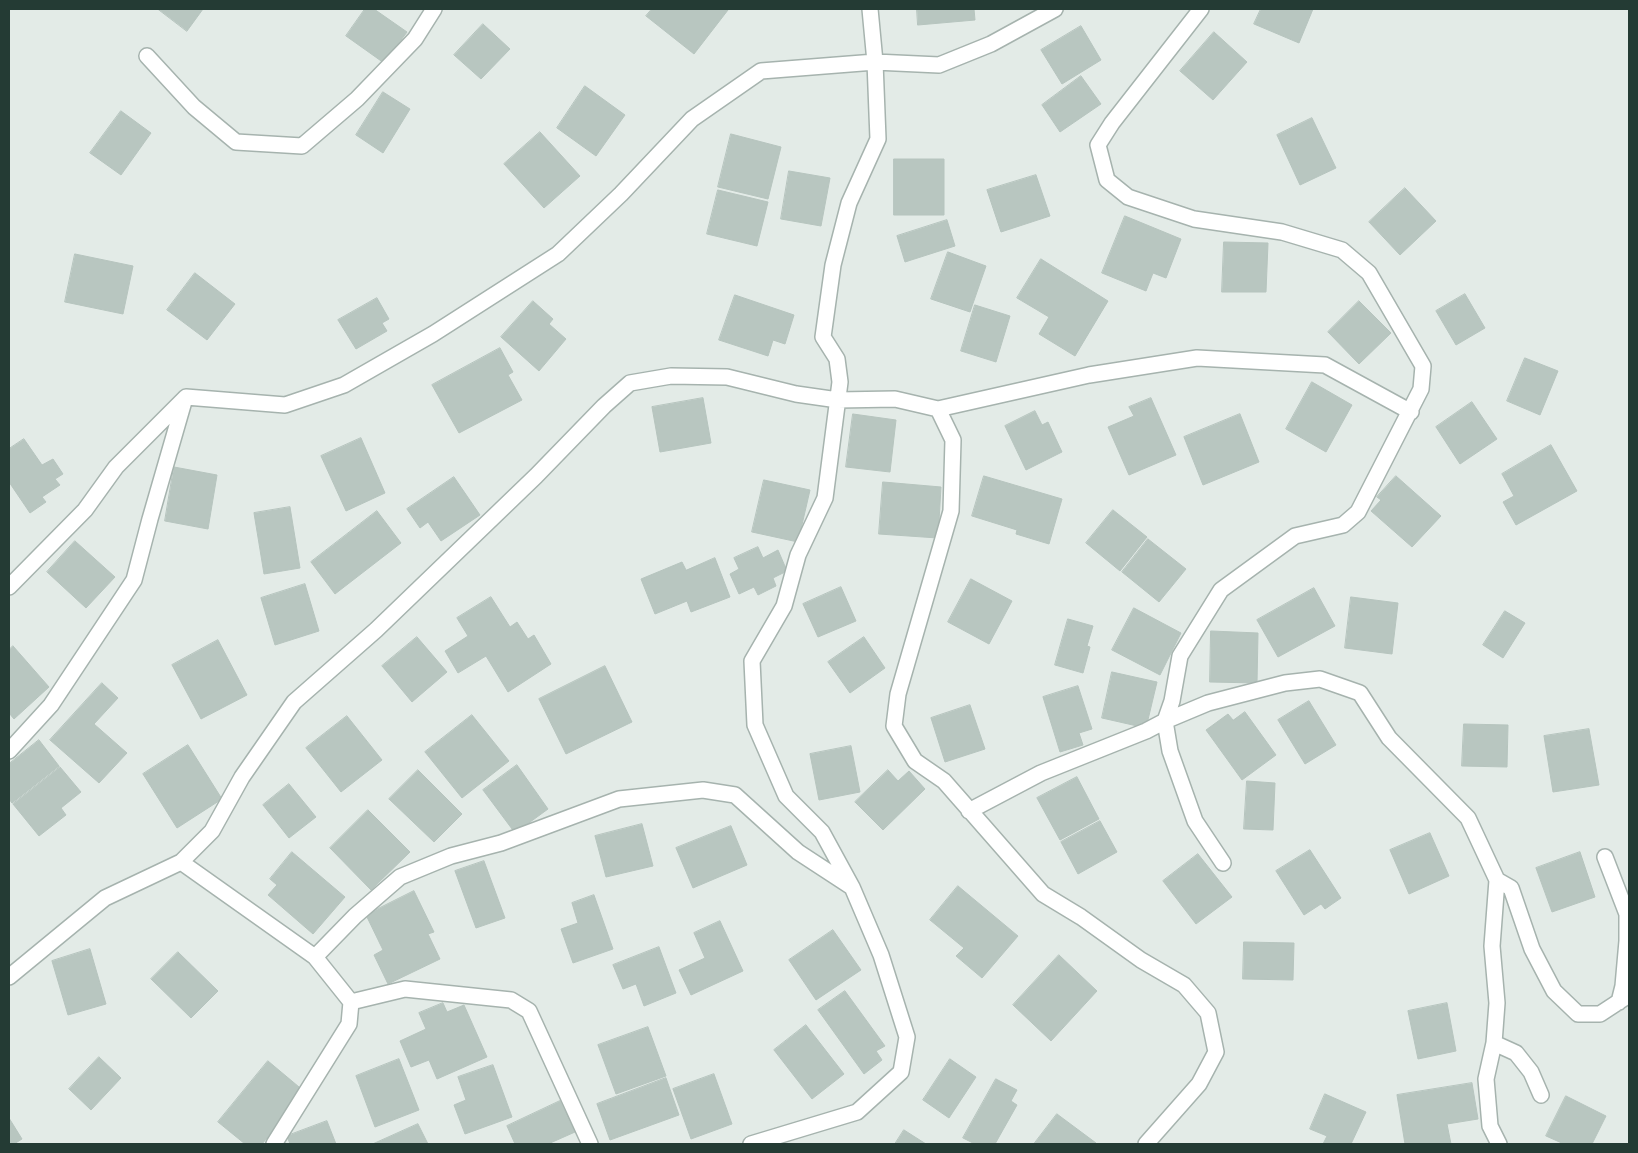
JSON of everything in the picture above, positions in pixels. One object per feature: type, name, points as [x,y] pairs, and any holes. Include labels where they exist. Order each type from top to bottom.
[{"type":"street","points":[[146,56],[194,107],[236,142],[302,146],[363,93],[415,39],[434,9]]},
{"type":"street","points":[[751,1144],[857,1112],[900,1072],[908,1037],[881,956],[852,887],[822,832],[786,796],[755,725],[752,660],[784,606],[798,555],[824,498],[840,382],[837,359],[823,337],[833,265],[848,203],[878,139],[875,62],[870,9]]},
{"type":"street","points":[[9,587],[85,510],[116,467],[186,397],[285,405],[344,385],[433,334],[558,254],[621,194],[692,119],[761,71],[875,62],[939,65],[990,44],[1055,9]]},
{"type":"street","points":[[1201,9],[1112,123],[1098,145],[1107,180],[1128,197],[1194,219],[1282,232],[1342,250],[1369,273],[1423,366],[1421,389],[1411,412],[1358,512],[1343,525],[1295,536],[1221,590],[1180,656],[1172,701],[1165,721],[1170,751],[1196,821],[1223,863]]},
{"type":"street","points":[[9,976],[105,898],[182,862],[212,831],[242,778],[294,702],[376,630],[630,383],[671,376],[728,377],[796,394],[838,400],[895,399],[938,409],[1089,375],[1197,358],[1326,365],[1411,412]]},
{"type":"street","points":[[9,751],[51,705],[134,580],[186,397]]},
{"type":"street","points":[[938,409],[952,440],[951,511],[898,694],[894,726],[915,761],[944,782],[1043,894],[1081,917],[1141,960],[1184,985],[1208,1012],[1216,1052],[1198,1084],[1146,1144]]},
{"type":"street","points":[[969,811],[1041,774],[1208,704],[1285,683],[1320,679],[1360,693],[1389,738],[1468,818],[1497,880],[1492,946],[1497,1003],[1494,1043],[1486,1079],[1490,1126],[1499,1144]]},
{"type":"street","points":[[315,957],[355,916],[400,877],[450,856],[501,843],[620,800],[703,790],[735,795],[798,852],[852,887]]},
{"type":"street","points":[[1497,880],[1511,888],[1532,949],[1554,992],[1578,1014],[1600,1014],[1624,999],[1623,986],[1627,941],[1627,914],[1605,857]]},
{"type":"street","points":[[182,862],[315,957],[351,1002],[349,1024],[274,1144]]},
{"type":"street","points":[[351,1002],[405,989],[511,1000],[523,1007],[529,1011],[590,1144]]},
{"type":"street","points":[[1494,1043],[1516,1053],[1531,1072],[1541,1095]]},
{"type":"building","points":[[158,9],[203,9],[187,31]]},
{"type":"building","points":[[365,9],[374,9],[407,32],[384,63],[346,36]]},
{"type":"building","points":[[652,9],[728,10],[694,54],[646,16]]},
{"type":"building","points":[[917,9],[974,9],[975,20],[918,25]]},
{"type":"building","points":[[1261,9],[1313,9],[1299,43],[1254,24]]},
{"type":"building","points":[[483,24],[510,49],[481,79],[454,55]]},
{"type":"building","points":[[1081,26],[1101,60],[1062,84],[1041,50]]},
{"type":"building","points":[[1214,32],[1247,62],[1213,100],[1180,71]]},
{"type":"building","points":[[1081,76],[1101,104],[1060,132],[1042,105]]},
{"type":"building","points":[[585,86],[625,115],[596,156],[557,128]]},
{"type":"building","points":[[383,92],[410,109],[383,153],[356,135]]},
{"type":"building","points":[[121,111],[151,133],[121,175],[90,153]]},
{"type":"building","points":[[1312,118],[1336,168],[1300,185],[1277,135]]},
{"type":"building","points":[[540,132],[580,176],[544,208],[504,164]]},
{"type":"building","points":[[731,134],[781,147],[768,199],[718,187]]},
{"type":"building","points":[[894,159],[944,159],[944,215],[894,215]]},
{"type":"building","points":[[789,171],[830,178],[821,226],[781,219]]},
{"type":"building","points":[[1036,175],[1050,216],[1001,232],[987,190]]},
{"type":"building","points":[[1405,188],[1436,221],[1400,255],[1369,222]]},
{"type":"building","points":[[718,190],[768,202],[757,246],[707,234]]},
{"type":"building","points":[[1125,216],[1181,239],[1166,278],[1153,273],[1146,291],[1102,273]]},
{"type":"building","points":[[947,220],[955,246],[905,262],[897,236]]},
{"type":"building","points":[[1224,242],[1268,243],[1266,292],[1222,292]]},
{"type":"building","points":[[948,252],[986,266],[970,312],[931,299]]},
{"type":"building","points":[[75,254],[133,266],[123,314],[65,302]]},
{"type":"building","points":[[1041,259],[1108,301],[1075,356],[1039,334],[1049,317],[1017,298]]},
{"type":"building","points":[[195,273],[235,304],[207,340],[167,310]]},
{"type":"building","points":[[1465,294],[1485,328],[1456,345],[1436,311]]},
{"type":"building","points":[[735,295],[794,315],[785,344],[773,340],[768,356],[719,340]]},
{"type":"building","points":[[377,298],[389,319],[382,323],[387,331],[356,349],[338,320]]},
{"type":"building","points":[[533,301],[553,319],[549,324],[566,339],[539,371],[501,337]]},
{"type":"building","points":[[1359,301],[1391,333],[1359,364],[1328,332]]},
{"type":"building","points":[[975,305],[1010,316],[996,362],[961,351]]},
{"type":"building","points":[[500,348],[513,372],[508,375],[522,400],[459,433],[432,385]]},
{"type":"building","points":[[1525,358],[1558,371],[1540,415],[1507,401]]},
{"type":"building","points":[[1312,382],[1352,405],[1326,452],[1286,429]]},
{"type":"building","points":[[703,398],[711,443],[660,452],[652,407]]},
{"type":"building","points":[[1151,398],[1176,455],[1129,475],[1108,427],[1134,416],[1129,407]]},
{"type":"building","points":[[1472,402],[1497,439],[1460,464],[1436,427]]},
{"type":"building","points":[[1035,411],[1042,425],[1048,422],[1062,452],[1026,470],[1005,426]]},
{"type":"building","points":[[853,414],[896,420],[890,472],[846,467]]},
{"type":"building","points":[[1240,414],[1259,462],[1203,485],[1184,437]]},
{"type":"building","points":[[361,438],[385,493],[346,511],[321,456]]},
{"type":"building","points":[[24,439],[42,465],[53,459],[63,474],[55,479],[60,485],[42,497],[46,502],[30,513],[9,482],[9,449]]},
{"type":"building","points":[[1551,445],[1577,491],[1516,525],[1503,502],[1514,496],[1502,474]]},
{"type":"building","points":[[174,467],[217,475],[208,529],[165,521]]},
{"type":"building","points":[[984,476],[1062,499],[1049,544],[1016,534],[1017,530],[972,516]]},
{"type":"building","points":[[1396,476],[1441,516],[1412,547],[1371,511],[1381,500],[1377,497]]},
{"type":"building","points":[[454,477],[480,515],[441,541],[428,522],[420,528],[407,509]]},
{"type":"building","points":[[764,480],[810,490],[798,542],[752,532]]},
{"type":"building","points":[[883,482],[941,487],[938,538],[879,534]]},
{"type":"building","points":[[290,507],[300,568],[264,574],[254,513]]},
{"type":"building","points":[[1113,510],[1147,537],[1120,571],[1086,543]]},
{"type":"building","points":[[377,511],[401,543],[335,594],[311,562]]},
{"type":"building","points":[[1148,539],[1186,569],[1159,602],[1122,572]]},
{"type":"building","points":[[75,541],[115,577],[86,608],[47,572]]},
{"type":"building","points":[[758,547],[763,558],[778,550],[787,571],[773,578],[776,586],[758,595],[754,587],[739,594],[730,574],[739,569],[734,558]]},
{"type":"building","points":[[715,558],[730,597],[691,612],[687,601],[655,614],[641,579],[682,562],[686,570]]},
{"type":"building","points":[[971,579],[1012,601],[989,644],[948,622]]},
{"type":"building","points":[[305,584],[319,631],[275,645],[261,598]]},
{"type":"building","points":[[841,587],[856,621],[818,637],[803,604]]},
{"type":"building","points":[[1314,588],[1335,626],[1278,657],[1257,620]]},
{"type":"building","points":[[491,597],[510,627],[517,622],[528,639],[534,635],[551,664],[508,692],[486,656],[458,673],[445,651],[468,636],[457,618]]},
{"type":"building","points":[[1351,597],[1398,603],[1392,654],[1345,648]]},
{"type":"building","points":[[1134,608],[1181,633],[1160,675],[1112,650]]},
{"type":"building","points":[[1505,611],[1525,623],[1503,658],[1483,645]]},
{"type":"building","points":[[1068,619],[1093,626],[1087,646],[1090,647],[1083,673],[1055,665]]},
{"type":"building","points":[[1211,631],[1258,633],[1257,683],[1210,682]]},
{"type":"building","points":[[417,637],[447,672],[412,702],[382,666]]},
{"type":"building","points":[[864,637],[885,668],[850,693],[828,662]]},
{"type":"building","points":[[218,640],[247,695],[201,719],[172,665]]},
{"type":"building","points":[[13,646],[49,687],[14,719],[9,713],[9,650]]},
{"type":"building","points":[[605,666],[632,722],[566,754],[539,699]]},
{"type":"building","points":[[1112,672],[1157,682],[1146,728],[1102,718]]},
{"type":"building","points":[[102,683],[118,698],[94,724],[127,753],[99,783],[50,740]]},
{"type":"building","points":[[1078,686],[1092,729],[1079,733],[1083,745],[1060,752],[1043,697]]},
{"type":"building","points":[[1309,701],[1336,745],[1305,764],[1278,720]]},
{"type":"building","points":[[970,705],[985,749],[945,762],[931,718]]},
{"type":"building","points":[[1245,712],[1276,755],[1242,780],[1206,730],[1228,714],[1233,720]]},
{"type":"building","points":[[472,715],[509,761],[462,798],[425,752]]},
{"type":"building","points":[[347,716],[382,760],[341,792],[306,748]]},
{"type":"building","points":[[1464,724],[1508,725],[1507,767],[1462,766]]},
{"type":"building","points":[[1589,729],[1599,785],[1553,792],[1544,736]]},
{"type":"building","points":[[39,740],[59,766],[12,803],[9,799],[9,764]]},
{"type":"building","points":[[188,745],[222,799],[177,828],[143,774]]},
{"type":"building","points":[[851,746],[860,792],[819,800],[810,754]]},
{"type":"building","points":[[517,765],[548,809],[515,833],[483,790]]},
{"type":"building","points":[[60,767],[81,792],[61,808],[66,815],[39,836],[13,804]]},
{"type":"building","points":[[418,770],[462,814],[434,842],[389,799]]},
{"type":"building","points":[[888,770],[898,781],[909,771],[925,789],[883,830],[855,802]]},
{"type":"building","points":[[1077,777],[1099,819],[1060,840],[1037,798]]},
{"type":"building","points":[[1247,781],[1275,783],[1273,830],[1244,829]]},
{"type":"building","points":[[289,784],[316,817],[289,838],[263,805]]},
{"type":"building","points":[[368,810],[410,852],[371,890],[330,848]]},
{"type":"building","points":[[1100,821],[1117,852],[1078,874],[1061,842]]},
{"type":"building","points":[[642,824],[653,866],[606,877],[595,836]]},
{"type":"building","points":[[731,826],[747,865],[693,888],[676,848]]},
{"type":"building","points":[[1430,833],[1449,876],[1409,894],[1390,850]]},
{"type":"building","points":[[1310,850],[1341,898],[1325,909],[1321,904],[1304,915],[1276,871]]},
{"type":"building","points":[[292,852],[345,897],[313,934],[268,895],[277,885],[270,879]]},
{"type":"building","points":[[1580,852],[1595,897],[1552,912],[1536,868]]},
{"type":"building","points":[[1198,854],[1232,897],[1196,924],[1163,881]]},
{"type":"building","points":[[484,861],[505,918],[476,928],[455,871]]},
{"type":"building","points":[[958,886],[1018,936],[982,978],[956,956],[964,948],[930,920]]},
{"type":"building","points":[[414,891],[434,932],[428,934],[440,959],[388,984],[374,955],[383,950],[366,915]]},
{"type":"building","points":[[594,895],[613,949],[573,963],[561,929],[578,923],[572,903]]},
{"type":"building","points":[[720,921],[743,971],[691,995],[679,970],[705,958],[694,933]]},
{"type":"building","points":[[833,930],[861,970],[816,1000],[789,960]]},
{"type":"building","points":[[1244,942],[1294,943],[1293,980],[1243,979]]},
{"type":"building","points":[[659,947],[676,993],[644,1006],[636,984],[623,989],[613,965]]},
{"type":"building","points":[[90,949],[106,1004],[68,1015],[52,961]]},
{"type":"building","points":[[178,952],[218,991],[191,1018],[151,979]]},
{"type":"building","points":[[1059,955],[1097,991],[1051,1041],[1013,1005]]},
{"type":"building","points":[[845,991],[885,1046],[876,1051],[882,1060],[864,1074],[818,1010]]},
{"type":"building","points":[[443,1003],[447,1012],[464,1005],[487,1057],[437,1079],[429,1060],[411,1067],[400,1041],[426,1029],[419,1013]]},
{"type":"building","points":[[1447,1003],[1456,1051],[1418,1059],[1408,1011]]},
{"type":"building","points":[[806,1025],[844,1074],[812,1099],[774,1050]]},
{"type":"building","points":[[648,1027],[666,1076],[616,1094],[598,1045]]},
{"type":"building","points":[[99,1057],[121,1078],[91,1110],[69,1089]]},
{"type":"building","points":[[399,1059],[419,1110],[375,1127],[356,1076]]},
{"type":"building","points":[[950,1059],[976,1077],[949,1118],[923,1100]]},
{"type":"building","points":[[268,1061],[305,1092],[262,1144],[245,1144],[218,1122]]},
{"type":"building","points":[[493,1065],[512,1117],[465,1134],[454,1105],[466,1100],[458,1077]]},
{"type":"building","points":[[714,1074],[732,1124],[691,1139],[673,1089]]},
{"type":"building","points":[[666,1078],[679,1115],[610,1140],[597,1104]]},
{"type":"building","points":[[996,1079],[1017,1090],[1011,1101],[1017,1105],[995,1144],[975,1144],[963,1138]]},
{"type":"building","points":[[1472,1083],[1478,1119],[1447,1124],[1451,1144],[1405,1144],[1397,1095]]},
{"type":"building","points":[[1325,1094],[1366,1112],[1351,1144],[1323,1144],[1327,1136],[1310,1129]]},
{"type":"building","points":[[1566,1096],[1606,1116],[1592,1144],[1564,1144],[1546,1136]]},
{"type":"building","points":[[560,1101],[575,1132],[548,1144],[515,1144],[507,1126]]},
{"type":"building","points":[[1057,1114],[1096,1143],[1034,1144]]},
{"type":"building","points":[[9,1118],[22,1139],[14,1144],[9,1144]]},
{"type":"building","points":[[327,1121],[336,1144],[290,1144],[287,1136]]},
{"type":"building","points":[[418,1124],[428,1144],[373,1144]]},
{"type":"building","points":[[904,1130],[926,1144],[895,1144]]}]
